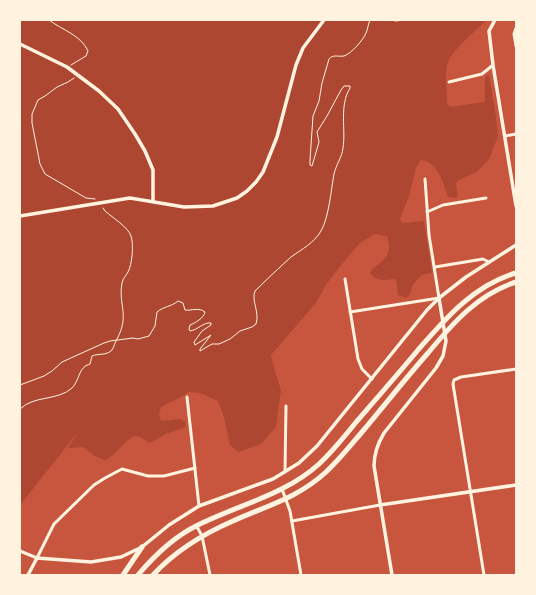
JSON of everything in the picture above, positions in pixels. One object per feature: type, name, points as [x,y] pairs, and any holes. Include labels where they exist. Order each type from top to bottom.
[{"type":"highway","points":[[138,575],[153,558],[196,525],[282,489],[303,477],[327,455],[457,308],[479,290],[500,278],[516,272]]},
{"type":"highway","points":[[153,575],[180,550],[202,536],[232,521],[287,499],[312,483],[331,467],[456,321],[482,298],[516,282]]},
{"type":"highway","points":[[123,575],[142,547]]},
{"type":"street","points":[[20,216],[130,198],[184,207],[213,206],[237,198],[256,182],[263,172],[275,143],[296,65],[303,48],[324,20]]},
{"type":"street","points":[[495,20],[488,31],[516,206]]},
{"type":"street","points":[[516,28],[514,34],[516,46]]},
{"type":"street","points":[[20,44],[67,67],[104,95],[118,109],[136,134],[153,170],[153,201]]},
{"type":"street","points":[[449,82],[482,74],[493,65]]},
{"type":"street","points":[[505,136],[516,134]]},
{"type":"street","points":[[392,575],[374,466],[375,454],[382,436],[436,368],[443,356],[446,341],[429,234],[425,179]]},
{"type":"street","points":[[427,212],[443,206],[486,198]]},
{"type":"street","points":[[20,551],[37,558],[66,561],[91,562],[121,557],[142,547],[169,525],[199,506],[273,479],[285,472],[299,463],[317,446],[418,321],[439,298],[489,262],[516,245]]},
{"type":"street","points":[[435,267],[482,259],[489,262]]},
{"type":"street","points":[[345,278],[359,362],[363,371],[372,379]]},
{"type":"street","points":[[350,312],[439,298]]},
{"type":"street","points":[[484,575],[453,388],[454,380],[461,377],[516,369]]},
{"type":"street","points":[[187,397],[199,506]]},
{"type":"street","points":[[285,472],[284,442],[286,406]]},
{"type":"street","points":[[28,575],[54,524],[94,485],[122,469],[148,476],[164,476],[195,468]]},
{"type":"street","points":[[292,520],[380,505],[516,485]]},
{"type":"street","points":[[282,489],[287,499],[292,520],[301,575]]},
{"type":"street","points":[[196,525],[202,536],[210,575]]},
{"type":"path","points":[[49,20],[63,30],[72,33],[86,46],[88,51],[86,56],[67,67]]},
{"type":"path","points":[[20,385],[48,374],[62,362],[104,343],[133,338],[138,339],[149,336],[155,326],[157,312],[162,307],[173,305],[178,301],[183,303],[185,310],[193,308],[203,310],[205,312],[205,315],[195,324],[190,326],[188,329],[190,331],[200,327],[204,323],[211,323],[211,325],[202,331],[194,342],[195,345],[211,335],[200,351],[212,344],[219,344],[230,339],[240,331],[256,324],[258,312],[254,298],[255,291],[290,259],[305,248],[324,226],[328,212],[334,174],[343,152],[344,111],[350,86],[344,86],[341,90],[317,132],[319,142],[312,166],[310,165],[310,160],[313,116],[319,100],[328,59],[330,57],[345,56],[351,51],[366,33],[370,20]]},
{"type":"path","points":[[393,20],[406,20]]},
{"type":"path","points":[[20,409],[23,406],[41,398],[68,392],[74,386],[85,365],[90,364],[92,356],[107,354],[112,349],[123,325],[124,313],[121,290],[123,279],[131,266],[133,245],[129,231],[105,211],[98,199],[86,198],[49,177],[45,174],[40,164],[32,123],[32,114],[38,100],[57,86],[72,80],[74,78],[72,76]]},
{"type":"shaded area","points":[[20,20],[486,20],[459,46],[450,57],[446,77],[447,102],[451,107],[484,102],[485,79],[487,75],[489,75],[498,136],[489,159],[477,172],[458,180],[456,184],[458,195],[456,198],[448,197],[442,179],[435,168],[426,161],[420,160],[416,168],[409,196],[400,219],[401,222],[404,223],[424,221],[432,273],[421,275],[412,286],[410,294],[406,298],[398,295],[396,279],[378,279],[370,273],[372,269],[381,263],[387,256],[389,242],[387,236],[374,234],[359,244],[327,283],[316,303],[271,355],[281,390],[276,427],[261,444],[238,452],[230,445],[224,417],[218,401],[200,393],[188,392],[161,407],[159,415],[161,421],[180,419],[185,421],[186,427],[166,434],[150,443],[139,437],[133,437],[106,460],[94,455],[84,447],[68,448],[78,432],[20,505]]}]
